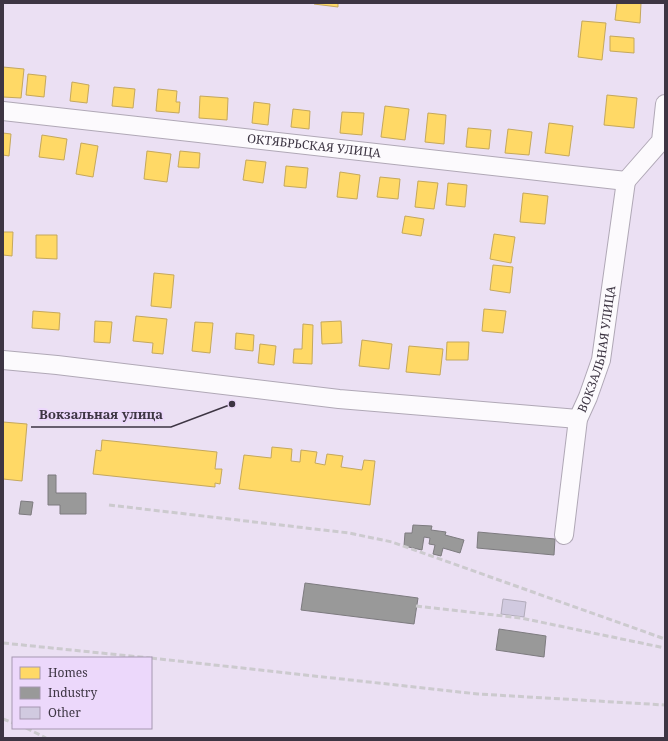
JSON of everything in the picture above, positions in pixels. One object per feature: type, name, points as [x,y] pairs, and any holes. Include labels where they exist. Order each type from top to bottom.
[{"type":"street","points":[[626,181],[661,141],[665,104]]},
{"type":"street","name":"ОКТЯБРЬСКАЯ УЛИЦА","points":[[3,111],[626,181]]},
{"type":"street","name":"ВОКЗАЛЬНАЯ УЛИЦА","points":[[3,360],[57,365],[339,399],[578,419],[588,397],[601,360],[626,181]]},
{"type":"street","points":[[564,535],[578,419]]},
{"type":"building: Homes","points":[[338,3],[338,7],[314,4]]},
{"type":"building: Homes","points":[[617,3],[641,3],[640,23],[615,20]]},
{"type":"building: Homes","points":[[582,21],[606,23],[602,60],[578,57]]},
{"type":"building: Homes","points":[[610,36],[634,38],[634,53],[610,51]]},
{"type":"building: Homes","points":[[3,67],[24,69],[21,98],[3,97]]},
{"type":"building: Homes","points":[[28,74],[46,76],[44,97],[26,95]]},
{"type":"building: Homes","points":[[72,82],[89,85],[87,103],[70,101]]},
{"type":"building: Homes","points":[[114,87],[135,89],[133,108],[112,106]]},
{"type":"building: Homes","points":[[158,89],[177,91],[176,102],[180,102],[179,113],[156,111]]},
{"type":"building: Homes","points":[[607,95],[637,98],[634,128],[604,125]]},
{"type":"building: Homes","points":[[200,96],[228,98],[227,120],[199,118]]},
{"type":"building: Homes","points":[[254,102],[270,104],[268,125],[252,123]]},
{"type":"building: Homes","points":[[385,106],[409,109],[405,140],[381,137]]},
{"type":"building: Homes","points":[[293,109],[310,111],[309,129],[291,127]]},
{"type":"building: Homes","points":[[342,112],[364,113],[362,135],[340,133]]},
{"type":"building: Homes","points":[[428,113],[446,115],[444,144],[425,142]]},
{"type":"building: Homes","points":[[549,123],[573,126],[569,156],[545,153]]},
{"type":"building: Homes","points":[[468,128],[491,130],[489,149],[466,147]]},
{"type":"building: Homes","points":[[508,129],[532,132],[529,155],[505,153]]},
{"type":"building: Homes","points":[[3,133],[11,134],[9,156],[3,155]]},
{"type":"building: Homes","points":[[42,135],[67,139],[64,160],[39,157]]},
{"type":"building: Homes","points":[[81,143],[98,146],[93,177],[76,174]]},
{"type":"building: Homes","points":[[147,151],[171,154],[167,182],[144,179]]},
{"type":"building: Homes","points":[[180,151],[200,153],[199,168],[178,167]]},
{"type":"building: Homes","points":[[246,160],[266,162],[263,183],[243,180]]},
{"type":"building: Homes","points":[[286,166],[308,168],[306,188],[284,186]]},
{"type":"building: Homes","points":[[340,172],[360,175],[357,199],[337,197]]},
{"type":"building: Homes","points":[[380,177],[400,179],[398,199],[377,197]]},
{"type":"building: Homes","points":[[418,181],[438,183],[434,209],[415,207]]},
{"type":"building: Homes","points":[[448,183],[467,185],[465,207],[446,205]]},
{"type":"building: Homes","points":[[523,193],[548,196],[545,224],[520,222]]},
{"type":"building: Homes","points":[[405,216],[424,219],[421,236],[402,233]]},
{"type":"building: Homes","points":[[3,232],[13,232],[12,256],[3,255]]},
{"type":"building: Homes","points":[[494,234],[515,237],[511,263],[490,259]]},
{"type":"building: Homes","points":[[36,235],[57,235],[57,259],[36,258]]},
{"type":"building: Homes","points":[[493,265],[513,267],[510,293],[490,290]]},
{"type":"building: Homes","points":[[154,273],[174,275],[171,308],[151,306]]},
{"type":"building: Homes","points":[[484,309],[506,311],[503,333],[482,331]]},
{"type":"building: Homes","points":[[33,311],[60,313],[59,330],[32,328]]},
{"type":"building: Homes","points":[[136,316],[167,319],[163,354],[152,353],[153,343],[133,341]]},
{"type":"building: Homes","points":[[95,321],[112,322],[110,343],[94,342]]},
{"type":"building: Homes","points":[[341,321],[342,343],[322,344],[321,322]]},
{"type":"building: Homes","points":[[195,322],[213,323],[210,353],[192,351]]},
{"type":"building: Homes","points":[[303,324],[313,325],[312,364],[293,363],[294,349],[302,349]]},
{"type":"building: Homes","points":[[236,333],[254,335],[253,351],[235,349]]},
{"type":"building: Homes","points":[[362,340],[392,344],[389,369],[359,366]]},
{"type":"building: Homes","points":[[447,342],[469,342],[468,360],[446,360]]},
{"type":"building: Homes","points":[[260,344],[276,346],[274,365],[258,363]]},
{"type":"building: Homes","points":[[409,346],[443,349],[440,375],[406,372]]},
{"type":"building: Homes","points":[[3,422],[27,424],[22,481],[3,479]]},
{"type":"building: Homes","points":[[102,440],[217,452],[215,469],[222,469],[220,484],[215,483],[215,487],[93,474],[96,450],[101,451]]},
{"type":"building: Homes","points":[[272,447],[292,449],[291,461],[300,462],[301,450],[317,452],[315,463],[325,465],[327,454],[343,456],[341,467],[362,470],[364,460],[375,461],[370,505],[239,489],[244,455],[271,458]]},
{"type":"building: Industry","points":[[48,475],[56,475],[56,493],[86,493],[86,514],[60,514],[60,505],[48,505]]},
{"type":"building: Industry","points":[[21,501],[33,502],[31,515],[19,514]]},
{"type":"building: Industry","points":[[413,525],[432,526],[431,530],[446,532],[445,535],[464,540],[460,553],[443,548],[441,556],[433,554],[435,545],[429,544],[430,538],[424,537],[422,550],[404,546],[405,533],[412,533]]},
{"type":"building: Industry","points":[[478,532],[555,539],[554,555],[477,548]]},
{"type":"building: Industry","points":[[305,583],[418,598],[414,624],[301,610]]},
{"type":"building: Industry","points":[[499,629],[546,636],[544,657],[496,650]]},
{"type":"building: Other","points":[[503,599],[526,602],[524,617],[501,614]]},
{"type":"railway","points":[[109,505],[349,533],[392,542],[665,639]]},
{"type":"railway","points":[[416,606],[521,618],[665,648]]},
{"type":"railway","points":[[3,643],[140,657]]},
{"type":"railway","points":[[152,658],[478,694],[665,705]]},
{"type":"railway","points":[[3,719],[12,723]]},
{"type":"railway","points":[[28,729],[46,738]]},
{"type":"place","name":"Вокзальная улица","points":[[232,404]]}]
